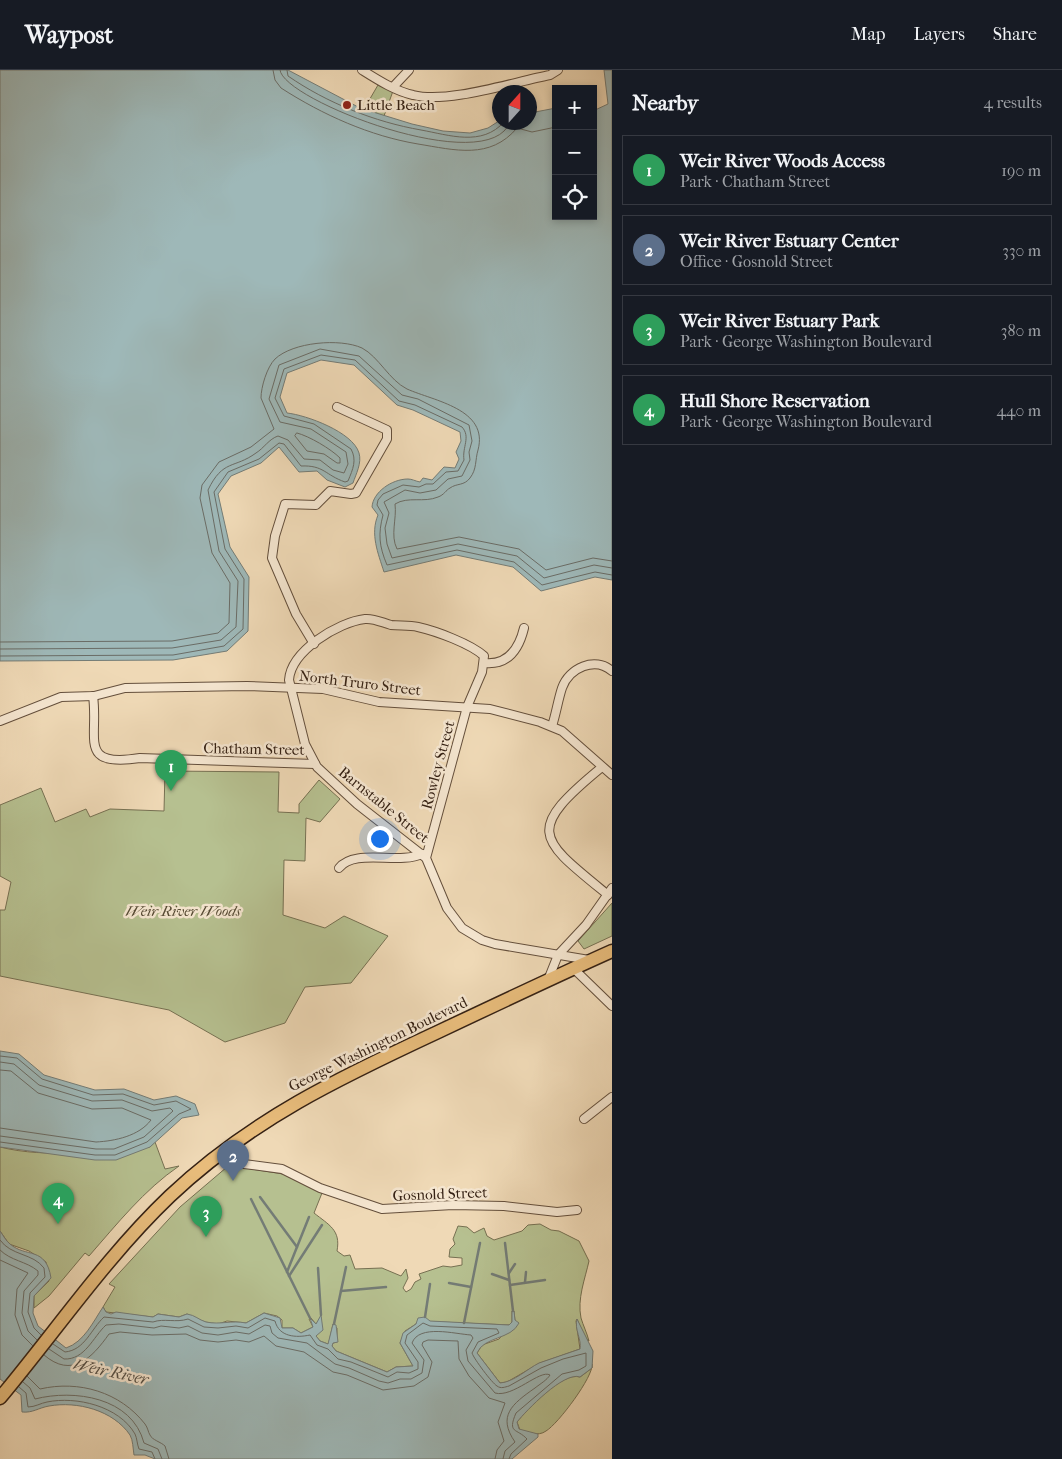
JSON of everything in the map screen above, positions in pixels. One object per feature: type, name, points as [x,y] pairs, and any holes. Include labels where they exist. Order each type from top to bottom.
[{"type":"main road","name":"George Washington Boulevard","points":[[4,1394],[149,1217],[185,1182],[228,1147],[275,1114],[337,1079],[612,951]]},
{"type":"street","points":[[362,70],[393,88],[415,96],[449,96],[550,76],[558,70]]},
{"type":"street","points":[[393,88],[409,70]]},
{"type":"street","points":[[314,644],[296,614],[272,558],[275,536],[285,504],[316,505],[328,492],[334,491],[351,494],[356,492],[387,439],[387,430],[337,407]]},
{"type":"street","points":[[291,688],[288,680],[293,665],[314,644],[337,629],[366,619],[390,625],[419,627],[466,645],[484,656],[485,663],[495,664],[510,657],[520,641],[524,628]]},
{"type":"street","name":"Rowley Street","points":[[424,856],[467,707],[485,663]]},
{"type":"street","points":[[552,726],[562,687],[572,674],[585,665],[599,663],[612,670]]},
{"type":"street","name":"North Truro Street","points":[[0,722],[61,698],[93,696],[126,688],[247,686],[323,689],[379,702],[467,707],[512,713],[552,726],[577,743],[612,776]]},
{"type":"street","name":"Barnstable Street","points":[[291,688],[305,744],[315,764],[357,804],[424,856],[447,908],[453,918],[467,931],[495,944],[590,961]]},
{"type":"street","name":"Chatham Street","points":[[93,696],[94,744],[97,752],[104,759],[113,761],[140,758],[315,764]]},
{"type":"street","points":[[548,980],[558,955],[586,925],[610,892],[561,856],[549,838],[548,828],[554,813],[602,767]]},
{"type":"street","points":[[339,868],[346,861],[356,858],[392,859],[424,856]]},
{"type":"street","points":[[574,968],[612,1006]]},
{"type":"street","points":[[584,1119],[612,1097]]},
{"type":"street","name":"Gosnold Street","points":[[228,1147],[244,1164],[282,1169],[320,1188],[382,1209],[453,1205],[504,1206],[557,1212],[577,1210]]},
{"type":"green space","points":[[378,85],[393,91],[384,116],[364,109]]},
{"type":"green space","name":"Weir River Woods","points":[[165,771],[279,772],[278,812],[299,813],[299,804],[319,780],[340,799],[320,822],[306,818],[305,861],[284,860],[283,915],[325,928],[344,916],[388,936],[351,983],[305,987],[285,1023],[225,1042],[169,1010],[0,976],[0,910],[5,910],[11,882],[0,876],[0,805],[41,788],[55,822],[86,809],[90,817],[110,809],[164,811]]},
{"type":"green space","points":[[612,903],[612,936],[584,949],[578,941]]},
{"type":"green space","points":[[155,1142],[165,1169],[179,1166],[166,1175],[143,1197],[89,1256],[85,1253],[49,1296],[34,1308],[34,1296],[49,1281],[46,1262],[29,1251],[9,1244],[0,1231],[0,1147],[18,1151],[74,1153],[150,1147]]},
{"type":"green space","points":[[234,1161],[245,1168],[283,1174],[322,1193],[314,1213],[333,1229],[337,1238],[337,1251],[344,1256],[350,1255],[355,1269],[382,1268],[401,1276],[406,1269],[408,1278],[403,1288],[406,1292],[411,1289],[415,1282],[421,1279],[419,1274],[443,1266],[462,1265],[462,1258],[449,1257],[450,1249],[455,1244],[453,1239],[458,1226],[467,1227],[474,1233],[484,1228],[487,1236],[494,1240],[522,1231],[528,1225],[540,1224],[579,1241],[589,1261],[582,1289],[580,1311],[589,1341],[585,1338],[577,1319],[580,1349],[540,1363],[507,1382],[500,1383],[477,1353],[482,1345],[499,1339],[515,1321],[514,1311],[512,1311],[512,1322],[509,1325],[418,1321],[405,1331],[400,1343],[413,1366],[396,1367],[387,1372],[336,1351],[332,1346],[333,1343],[337,1342],[337,1328],[333,1324],[328,1344],[320,1341],[316,1336],[319,1331],[321,1317],[316,1324],[311,1318],[309,1319],[313,1327],[301,1333],[293,1328],[282,1328],[282,1320],[277,1316],[264,1313],[246,1323],[227,1321],[218,1324],[205,1322],[187,1314],[179,1317],[158,1314],[153,1317],[106,1312],[103,1307],[115,1287],[109,1284],[180,1207]]},
{"type":"green space","points":[[591,1369],[581,1389],[552,1427],[540,1434],[520,1430],[517,1422],[528,1409],[555,1385],[573,1377],[580,1377]]},
{"type":"water","points":[[0,70],[288,70],[360,108],[412,124],[443,131],[470,133],[492,125],[492,130],[537,130],[537,112],[552,109],[552,220],[597,220],[597,109],[608,104],[604,70],[612,70],[612,580],[595,577],[541,591],[513,567],[456,555],[384,572],[377,551],[375,529],[378,515],[372,507],[373,501],[384,487],[396,481],[411,479],[420,482],[423,478],[432,480],[444,467],[455,468],[459,459],[456,452],[461,441],[460,432],[413,410],[397,405],[354,365],[321,360],[287,373],[280,397],[287,413],[317,421],[348,438],[355,445],[359,453],[360,461],[358,468],[353,483],[345,487],[327,480],[317,471],[299,472],[279,447],[261,463],[231,476],[218,494],[230,547],[249,577],[248,631],[227,651],[173,660],[0,661]]},
{"type":"water","points":[[0,1051],[19,1054],[44,1075],[95,1090],[124,1089],[154,1100],[176,1096],[195,1104],[199,1115],[182,1118],[150,1147],[116,1160],[95,1160],[0,1147]]},
{"type":"water","name":"Weir River","points":[[0,1231],[9,1243],[16,1248],[35,1254],[45,1261],[51,1278],[34,1296],[33,1313],[38,1326],[66,1348],[83,1336],[103,1307],[106,1312],[111,1314],[116,1312],[153,1317],[158,1314],[179,1317],[187,1314],[206,1322],[216,1323],[246,1323],[264,1313],[280,1318],[282,1328],[293,1328],[301,1333],[313,1327],[310,1318],[316,1324],[321,1315],[323,1330],[316,1336],[320,1341],[328,1344],[333,1324],[336,1325],[338,1342],[333,1343],[332,1346],[336,1351],[387,1372],[396,1367],[413,1366],[400,1343],[403,1333],[416,1324],[418,1318],[425,1317],[430,1321],[509,1325],[512,1322],[512,1311],[514,1311],[515,1320],[519,1323],[515,1328],[485,1344],[477,1353],[500,1383],[515,1378],[539,1363],[580,1349],[576,1327],[577,1319],[593,1351],[592,1368],[580,1377],[573,1377],[555,1386],[517,1422],[519,1429],[538,1434],[538,1437],[512,1459],[155,1459],[145,1455],[134,1455],[130,1435],[114,1419],[94,1409],[71,1405],[49,1406],[22,1412],[21,1395],[0,1379]]},
{"type":"waterway","points":[[260,1197],[297,1247]]},
{"type":"waterway","points":[[251,1199],[310,1318]]},
{"type":"waterway","points":[[287,1272],[309,1217]]},
{"type":"waterway","points":[[289,1276],[322,1225]]},
{"type":"waterway","points":[[464,1323],[480,1243]]},
{"type":"waterway","points":[[505,1243],[513,1311]]},
{"type":"waterway","points":[[509,1273],[515,1264]]},
{"type":"waterway","points":[[334,1324],[346,1267]]},
{"type":"waterway","points":[[318,1268],[321,1315]]},
{"type":"waterway","points":[[525,1282],[526,1272]]},
{"type":"waterway","points":[[492,1274],[509,1280]]},
{"type":"waterway","points":[[510,1285],[545,1280]]},
{"type":"waterway","points":[[449,1283],[471,1287]]},
{"type":"waterway","points":[[425,1317],[430,1284]]},
{"type":"waterway","points":[[341,1291],[386,1287]]},
{"type":"place","name":"Little Beach","points":[[347,105]]},
{"type":"place","name":"Weir River Woods Access","points":[[171,791]]},
{"type":"place","name":"Weir River Estuary Center","points":[[233,1181]]},
{"type":"place","name":"Hull Shore Reservation","points":[[58,1224]]},
{"type":"place","name":"Weir River Estuary Park","points":[[206,1237]]}]
